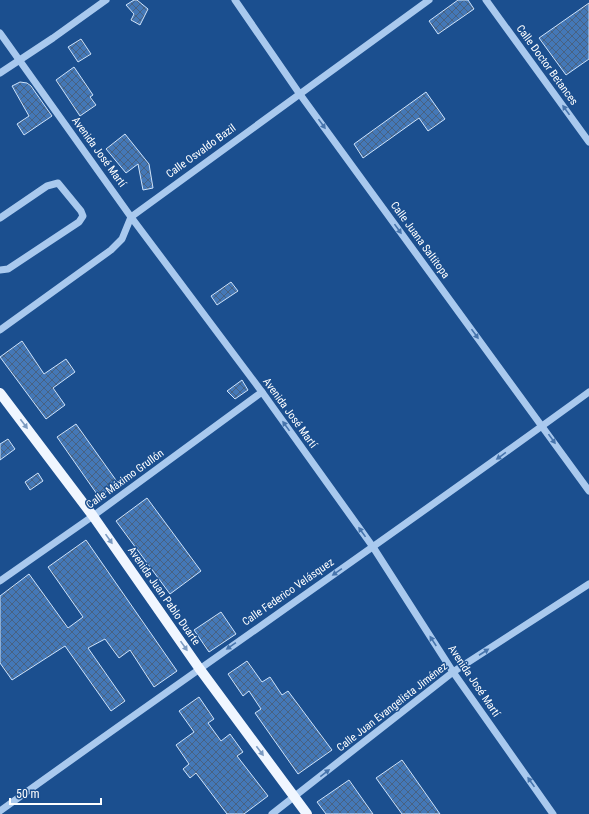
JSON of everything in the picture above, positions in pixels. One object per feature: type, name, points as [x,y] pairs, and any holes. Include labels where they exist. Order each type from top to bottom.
[{"type":"main road","name":"Avenida Juan Pablo Duarte","points":[[0,393],[93,516],[199,668],[307,814]]},
{"type":"street","points":[[0,73],[53,38],[106,0]]},
{"type":"street","name":"Calle Juana Saltitopa","points":[[235,0],[299,93],[589,491]]},
{"type":"street","name":"Calle Osvaldo Bazil","points":[[131,216],[429,0]]},
{"type":"street","name":"Calle Doctor Betances","points":[[486,0],[589,142]]},
{"type":"street","name":"Avenida José Martí","points":[[0,33],[131,216],[262,392],[373,547],[453,672],[553,814]]},
{"type":"street","points":[[0,218],[47,186],[58,183],[81,211],[83,216],[78,222],[8,269],[0,270]]},
{"type":"street","points":[[0,330],[111,250],[122,238],[131,216]]},
{"type":"street","name":"Calle Máximo Grullón","points":[[0,581],[93,516],[262,392]]},
{"type":"street","name":"Calle Federico Velásquez","points":[[0,811],[589,392]]},
{"type":"street","name":"Calle Juan Evangelista Jiménez","points":[[272,814],[295,798],[453,672],[589,584]]},
{"type":"building","points":[[134,0],[137,0],[148,9],[140,25],[131,20],[134,14],[126,5]]},
{"type":"building","points":[[458,0],[468,0],[474,9],[438,34],[429,21]]},
{"type":"building","points":[[589,3],[589,59],[566,75],[539,38]]},
{"type":"building","points":[[81,39],[91,54],[78,62],[68,47]]},
{"type":"building","points":[[74,67],[93,95],[90,97],[96,105],[80,116],[56,80]]},
{"type":"building","points":[[20,82],[27,83],[31,86],[52,116],[24,135],[17,124],[29,116],[12,86]]},
{"type":"building","points":[[426,92],[445,119],[428,131],[419,118],[363,158],[354,144]]},
{"type":"building","points":[[125,134],[149,164],[153,188],[143,190],[138,164],[126,173],[106,149]]},
{"type":"building","points":[[231,282],[238,291],[217,305],[211,296]]},
{"type":"building","points":[[22,341],[44,374],[66,359],[75,372],[53,388],[65,405],[46,419],[0,357]]},
{"type":"building","points":[[242,380],[248,390],[235,399],[227,391]]},
{"type":"building","points":[[76,424],[118,483],[99,497],[57,437]]},
{"type":"building","points":[[8,439],[15,449],[0,460],[0,444]]},
{"type":"building","points":[[38,473],[43,481],[30,490],[25,482]]},
{"type":"building","points":[[147,498],[201,571],[170,594],[116,521]]},
{"type":"building","points":[[86,540],[177,671],[154,687],[130,650],[119,658],[105,639],[88,648],[125,701],[111,711],[65,646],[12,680],[0,663],[0,596],[29,574],[68,628],[83,617],[48,567]]},
{"type":"building","points":[[221,612],[236,634],[209,652],[194,630]]},
{"type":"building","points":[[247,661],[262,682],[270,677],[282,695],[288,691],[332,750],[298,774],[255,713],[261,709],[249,691],[243,696],[228,674]]},
{"type":"building","points":[[199,697],[214,719],[208,723],[221,741],[230,734],[243,752],[237,756],[268,796],[244,814],[227,814],[196,773],[190,778],[183,769],[189,764],[176,745],[194,732],[179,711]]},
{"type":"building","points":[[402,760],[440,814],[402,814],[376,778]]},
{"type":"building","points":[[349,780],[373,814],[326,814],[317,802]]}]
